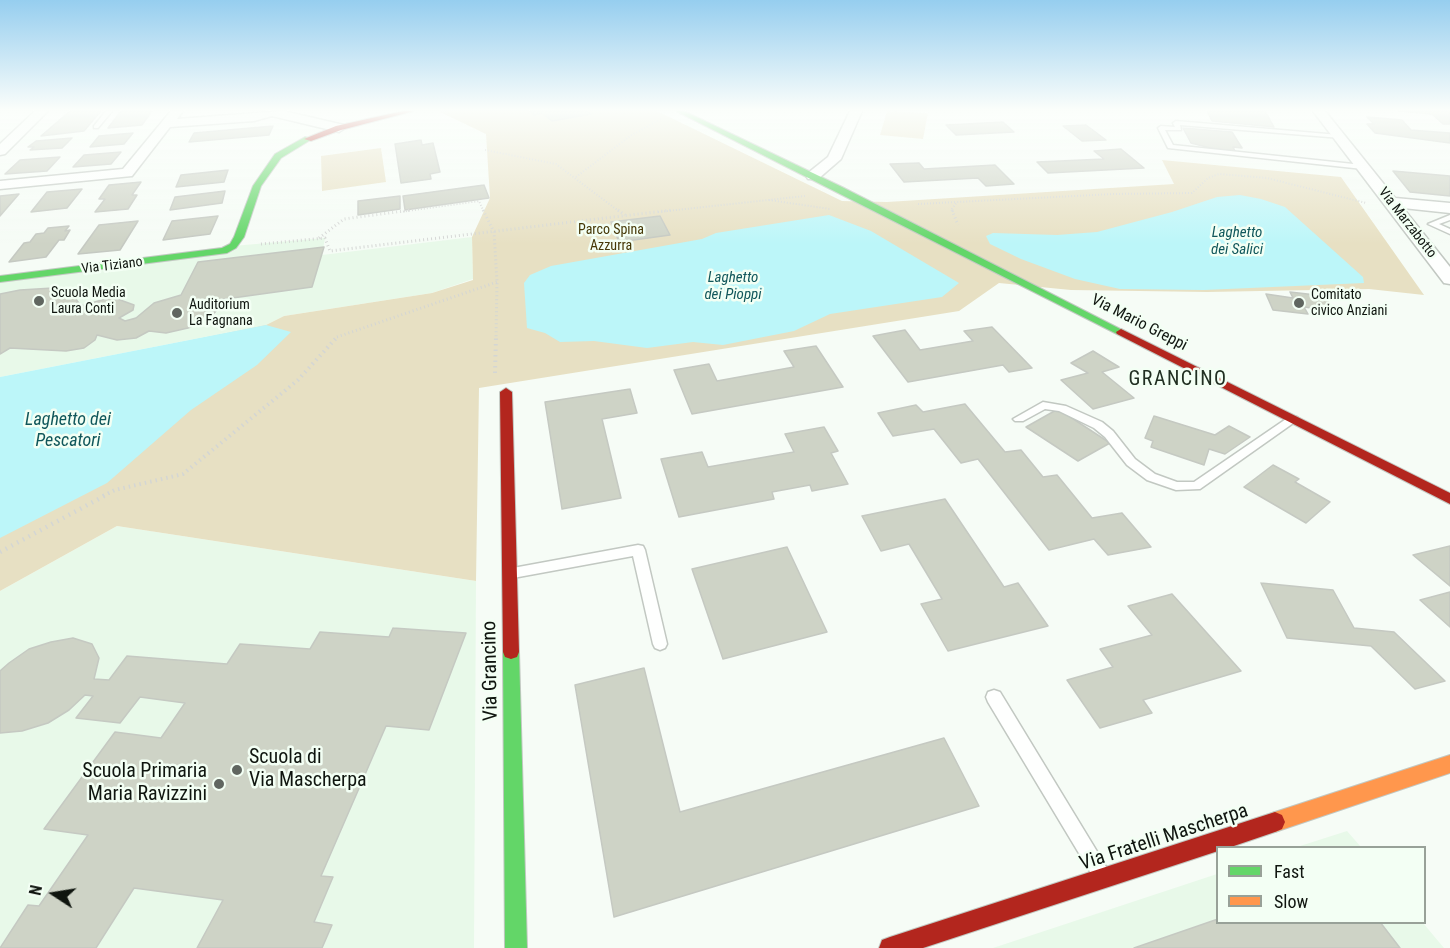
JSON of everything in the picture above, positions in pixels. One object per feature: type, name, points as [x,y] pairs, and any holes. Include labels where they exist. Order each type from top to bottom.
[{"type":"street","points":[[0,185],[127,173],[141,155]]},
{"type":"street","points":[[229,249],[257,186],[272,162],[280,155]]},
{"type":"street","name":"Via Mario Greppi","points":[[767,155],[839,189],[1450,499]]},
{"type":"street","points":[[813,176],[836,155]]},
{"type":"street","name":"Via Marzabotto","points":[[1354,155],[1450,279]]},
{"type":"street","points":[[1392,204],[1450,208]]},
{"type":"street","name":"Via Tiziano","points":[[0,279],[229,249]]},
{"type":"street","name":"Via Grancino","points":[[506,392],[516,948]]},
{"type":"street","name":"Via Fratelli Mascherpa","points":[[890,948],[1450,764]]},
{"type":"lane","points":[[1250,155],[1363,167]]},
{"type":"lane","points":[[1450,217],[1432,224],[1450,232]]},
{"type":"lane","points":[[1019,419],[1043,405],[1062,408],[1098,425],[1109,434],[1131,462],[1151,477],[1176,486],[1196,486],[1293,419]]},
{"type":"lane","points":[[509,574],[638,550],[660,644]]},
{"type":"lane","points":[[994,697],[1104,878]]},
{"type":"path","points":[[512,155],[556,164],[625,215]]},
{"type":"path","points":[[576,177],[605,155]]},
{"type":"path","points":[[959,227],[952,209],[957,202],[1192,192],[1208,178],[1219,174],[1267,178],[1372,205],[1392,204]]},
{"type":"path","points":[[229,249],[325,238],[330,252],[625,215],[809,196],[839,189]]},
{"type":"path","points":[[318,238],[344,219],[479,201],[494,232],[497,282],[494,392],[506,392]]},
{"type":"path","points":[[0,552],[115,490],[183,474],[297,380],[339,335],[497,282]]},
{"type":"shaded area","points":[[472,237],[473,279],[432,293],[284,316],[266,325],[0,377],[0,279],[233,246],[325,238],[322,255]]},
{"type":"shaded area","name":"Scuola di Via Mascherpa","points":[[117,526],[476,581],[474,948],[0,948],[0,591]]},
{"type":"shaded area","points":[[1347,831],[1360,846],[1300,846]]},
{"type":"shaded area","points":[[1216,874],[1216,924],[1424,924],[1444,948],[993,948]]},
{"type":"green space","points":[[382,155],[386,182],[322,191],[321,156]]},
{"type":"green space","name":"Parco Spina Azzurra","points":[[487,155],[748,155],[842,201],[887,202],[1174,184],[1162,160],[1341,177],[1424,295],[1369,289],[1207,292],[1071,290],[999,283],[959,311],[479,388],[476,581],[117,526],[0,591],[0,379],[266,325],[284,316],[432,293],[473,280],[472,237],[490,198]]},
{"type":"water","name":"Laghetto dei Salici","points":[[1240,195],[1285,207],[1363,277],[1364,283],[1204,290],[1120,289],[1075,279],[1021,259],[990,244],[986,236],[993,233],[1057,235],[1097,232],[1172,212],[1217,197]]},
{"type":"water","name":"Laghetto dei Pioppi","points":[[829,215],[871,231],[959,283],[942,297],[830,314],[794,331],[723,345],[693,342],[647,348],[594,341],[560,342],[545,333],[527,328],[524,283],[530,275],[551,266],[702,239],[716,233]]},
{"type":"water","name":"Laghetto dei Pescatori","points":[[266,325],[291,332],[257,365],[191,410],[107,483],[0,538],[0,377]]},
{"type":"building","points":[[84,155],[118,155],[111,164],[73,167]]},
{"type":"building","points":[[397,155],[436,155],[440,172],[430,174],[431,179],[401,183]]},
{"type":"building","points":[[1099,155],[1129,155],[1144,168],[1048,173],[1037,162],[1104,159]]},
{"type":"building","points":[[60,157],[47,171],[5,174],[20,160]]},
{"type":"building","points":[[919,163],[924,169],[995,165],[1014,184],[986,186],[978,178],[904,182],[890,164]]},
{"type":"building","points":[[228,170],[224,182],[176,187],[181,175]]},
{"type":"building","points":[[1393,171],[1450,176],[1450,196],[1410,192]]},
{"type":"building","points":[[141,182],[132,195],[137,195],[128,209],[95,212],[105,199],[99,199],[109,185]]},
{"type":"building","points":[[484,185],[489,198],[405,210],[403,196]]},
{"type":"building","points":[[82,189],[67,208],[31,212],[47,192]]},
{"type":"building","points":[[225,191],[222,203],[170,210],[175,197]]},
{"type":"building","points":[[19,194],[0,216],[0,196]]},
{"type":"building","points":[[400,196],[400,209],[358,215],[358,201]]},
{"type":"building","points":[[218,216],[210,234],[163,240],[172,221]]},
{"type":"building","points":[[660,216],[670,235],[619,242],[611,222]]},
{"type":"building","points":[[138,221],[120,250],[78,254],[99,225]]},
{"type":"building","points":[[69,226],[65,231],[70,230],[64,240],[59,240],[46,257],[9,262],[24,243],[30,242],[36,234],[44,233],[48,228]]},
{"type":"building","name":"Scuola Media Laura Conti","points":[[324,247],[312,287],[218,300],[224,302],[208,320],[188,328],[166,333],[149,331],[136,338],[117,340],[97,335],[95,340],[84,348],[66,351],[10,348],[0,354],[0,294],[53,288],[72,294],[81,306],[112,297],[134,305],[133,310],[119,318],[125,321],[136,318],[154,303],[181,295],[198,262]]},
{"type":"building","name":"Comitato civico Anziani","points":[[1290,292],[1325,296],[1333,311],[1304,307],[1308,314],[1273,310],[1266,294],[1293,298]]},
{"type":"building","points":[[992,327],[1032,368],[1009,372],[1003,365],[908,382],[873,336],[905,330],[920,350],[973,341],[964,331]]},
{"type":"building","points":[[816,346],[843,387],[692,414],[674,370],[709,364],[717,381],[794,367],[784,351]]},
{"type":"building","points":[[1093,351],[1119,367],[1102,372],[1134,398],[1093,409],[1061,380],[1088,373],[1071,363]]},
{"type":"building","points":[[630,389],[637,413],[602,419],[621,498],[562,509],[545,402]]},
{"type":"building","points":[[965,404],[1005,452],[1021,450],[1043,477],[1057,475],[1092,518],[1122,513],[1151,547],[1108,555],[1094,539],[1049,550],[978,459],[961,463],[934,429],[893,436],[878,413],[916,405],[923,412]]},
{"type":"building","points":[[1058,409],[1110,443],[1078,461],[1026,427]]},
{"type":"building","points":[[1154,416],[1215,435],[1229,426],[1250,437],[1225,454],[1209,449],[1204,465],[1151,447],[1153,441],[1145,438]]},
{"type":"building","points":[[824,427],[838,451],[831,453],[848,484],[812,491],[810,485],[772,492],[774,499],[679,517],[661,459],[702,452],[708,467],[794,452],[785,434]]},
{"type":"building","points":[[1273,465],[1299,479],[1295,482],[1330,502],[1306,523],[1244,487]]},
{"type":"building","points":[[945,499],[1004,587],[1018,583],[1048,626],[948,651],[921,604],[942,599],[909,544],[881,551],[862,516]]},
{"type":"building","points":[[1450,546],[1450,586],[1413,555]]},
{"type":"building","points":[[787,547],[827,632],[723,659],[692,569]]},
{"type":"building","points":[[1261,583],[1333,590],[1354,628],[1394,632],[1445,681],[1415,689],[1371,646],[1287,638]]},
{"type":"building","points":[[1450,592],[1450,627],[1420,600]]},
{"type":"building","points":[[1172,594],[1241,671],[1143,700],[1152,713],[1100,728],[1067,680],[1113,667],[1100,649],[1152,635],[1128,606]]},
{"type":"building","name":"Scuola Primaria Maria Ravizzini","points":[[393,628],[466,633],[429,730],[386,726],[321,876],[333,877],[314,922],[332,925],[322,948],[197,948],[223,900],[134,888],[96,948],[0,948],[28,905],[39,906],[88,835],[44,829],[115,732],[161,738],[185,703],[140,697],[120,723],[76,718],[93,696],[85,695],[69,710],[48,723],[22,731],[0,733],[0,671],[9,663],[29,649],[73,638],[92,644],[99,658],[94,679],[109,680],[127,656],[227,664],[240,644],[310,649],[320,632],[389,637]]},
{"type":"building","points":[[644,668],[680,812],[944,738],[979,806],[614,917],[575,685]]},
{"type":"building","points":[[1216,920],[1216,924],[1382,924],[1400,948],[1134,948]]},
{"type":"traffic: fast","points":[[0,279],[224,251],[233,246],[239,237],[257,186],[279,155]]},
{"type":"traffic: fast","points":[[770,155],[1121,332]]},
{"type":"traffic: fast","points":[[511,652],[516,948]]},
{"type":"traffic: slow","points":[[1275,822],[1450,764]]},
{"type":"traffic: jam","points":[[1121,332],[1450,499]]},
{"type":"traffic: jam","points":[[506,392],[511,652]]},
{"type":"traffic: jam","points":[[890,948],[1275,822]]},
{"type":"place","name":"Scuola Media Laura Conti","points":[[39,301]]},
{"type":"place","name":"Comitato civico Anziani","points":[[1299,303]]},
{"type":"place","name":"Auditorium La Fagnana","points":[[177,313]]},
{"type":"place","name":"Scuola di Via Mascherpa","points":[[237,770]]},
{"type":"place","name":"Scuola Primaria Maria Ravizzini","points":[[219,784]]},
{"type":"district","name":"GRANCINO","points":[[1178,380]]}]
